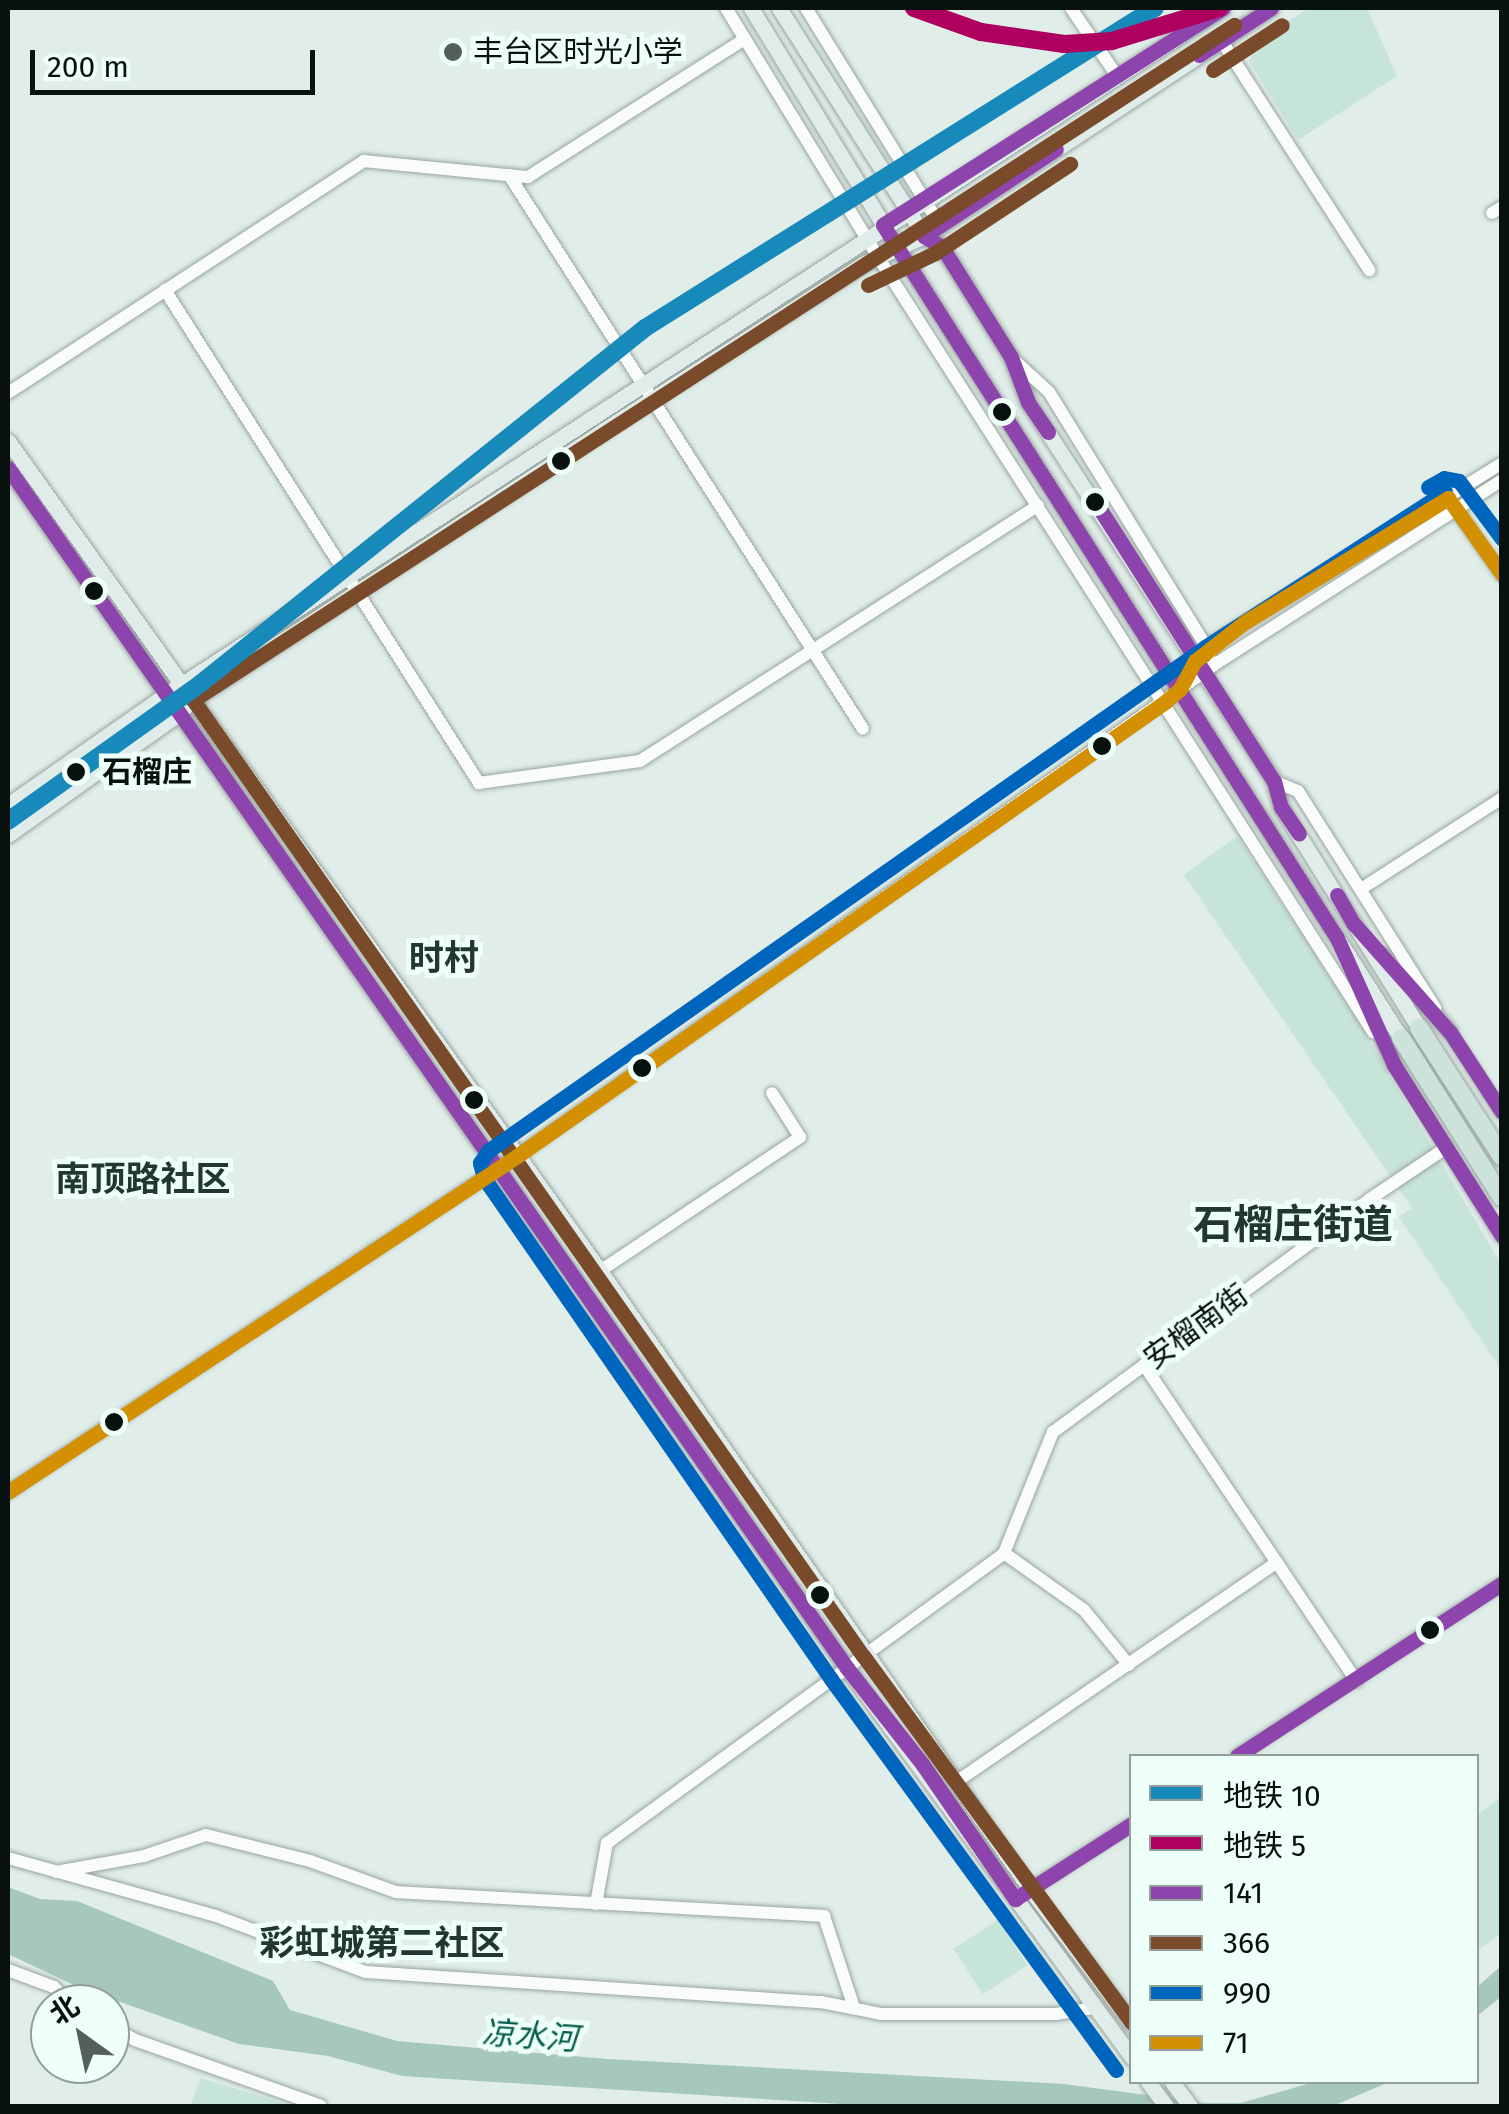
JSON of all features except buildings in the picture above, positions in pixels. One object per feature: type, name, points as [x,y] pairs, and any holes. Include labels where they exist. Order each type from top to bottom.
[{"type":"highway","points":[[1419,1028],[1502,1157]]},
{"type":"highway","points":[[1402,1038],[1502,1198]]},
{"type":"main road","points":[[752,8],[883,225],[1402,1038]]},
{"type":"main road","points":[[780,8],[924,236],[942,247],[1011,357],[1028,402],[1206,661],[1274,781],[1282,806],[1419,1028]]},
{"type":"main road","points":[[8,835],[350,586],[642,383],[1222,8]]},
{"type":"main road","points":[[8,805],[182,684],[350,586],[878,257],[924,236],[1271,8]]},
{"type":"main road","points":[[8,441],[600,1271],[1030,1889],[1129,2021]]},
{"type":"main road","points":[[8,468],[847,1668],[1129,2054]]},
{"type":"main road","points":[[1354,924],[1450,1032]]},
{"type":"main road","points":[[1337,938],[1394,1066]]},
{"type":"main road","points":[[1150,2084],[1166,2106]]},
{"type":"main road","points":[[1174,2084],[1190,2106]]},
{"type":"street","points":[[726,8],[878,257],[1165,702],[1502,1237]]},
{"type":"street","points":[[806,8],[940,225]]},
{"type":"street","points":[[1071,8],[1117,76]]},
{"type":"street","points":[[8,393],[364,161],[528,177],[745,39]]},
{"type":"street","points":[[1220,40],[1369,270]]},
{"type":"street","points":[[509,175],[863,729]]},
{"type":"street","points":[[164,290],[350,586],[480,783],[640,761],[1038,505]]},
{"type":"street","points":[[8,1492],[517,1156],[1165,702],[1206,661],[1452,503],[1502,463]]},
{"type":"street","points":[[1452,503],[1502,480]]},
{"type":"street","points":[[1452,503],[1500,576]]},
{"type":"street","points":[[1274,781],[1298,791],[1502,1113]]},
{"type":"street","points":[[1360,889],[1502,798]]},
{"type":"street","points":[[600,1271],[800,1137],[772,1094]]},
{"type":"street","name":"安榴南街","points":[[1004,1553],[1053,1432],[1370,1198],[1446,1148]]},
{"type":"street","points":[[1144,1365],[1356,1680]]},
{"type":"street","points":[[596,1904],[607,1843],[1004,1553],[1084,1610],[1129,1665]]},
{"type":"street","points":[[956,1782],[1277,1562]]},
{"type":"street","points":[[1240,1754],[1502,1583]]},
{"type":"street","points":[[1015,1899],[1129,1826]]},
{"type":"street","points":[[54,1873],[144,1856],[206,1834],[310,1861],[396,1892],[824,1916],[854,2008]]},
{"type":"street","points":[[8,1858],[216,1916],[366,1972],[821,2002],[881,2014],[1039,2014],[1095,2008]]},
{"type":"street","points":[[8,1970],[46,1984]]},
{"type":"street","points":[[130,2037],[321,2106]]},
{"type":"shaded area","points":[[1309,8],[1367,8],[1397,76],[1298,140],[1249,61],[1261,38]]},
{"type":"shaded area","points":[[1237,836],[1355,1016],[1501,1264],[1501,1369],[1399,1217],[1412,1208],[1184,875]]},
{"type":"shaded area","points":[[1501,1797],[1501,1933],[1479,1950],[1479,1814]]},
{"type":"shaded area","points":[[8,1887],[40,1899],[77,1901],[273,1981],[290,2010],[397,2041],[607,2059],[1064,2084],[1206,2103],[1241,2103],[1307,2084],[1384,2084],[1333,2106],[872,2106],[402,2076],[328,2056],[239,2044],[130,2005],[130,1984],[72,1984],[8,1954]]},
{"type":"shaded area","points":[[998,1920],[1027,1965],[983,1994],[954,1949]]},
{"type":"shaded area","points":[[1501,1966],[1501,1997],[1479,2014],[1479,1985]]},
{"type":"shaded area","points":[[201,2078],[292,2106],[190,2106]]},
{"type":"metro line","name":"5","points":[[914,8],[981,32],[1064,44],[1112,41],[1219,8]]},
{"type":"metro line","name":"10","points":[[8,821],[200,684],[645,328],[1155,8]]},
{"type":"transit line","name":"141","points":[[1223,8],[883,225],[1337,938],[1394,1065],[1502,1236]]},
{"type":"transit line","name":"141","points":[[1199,55],[1271,8]]},
{"type":"transit line","name":"366","points":[[1129,2019],[863,1656],[193,700],[1234,25]]},
{"type":"transit line","name":"366","points":[[1213,70],[1282,25]]},
{"type":"transit line","name":"141","points":[[1048,432],[1028,402],[1011,357],[942,247],[924,236],[1056,149]]},
{"type":"transit line","name":"366","points":[[868,285],[935,253],[1070,164]]},
{"type":"transit line","name":"141","points":[[8,468],[847,1668],[923,1765],[1015,1899],[1129,1826]]},
{"type":"transit line","name":"990","points":[[1428,487],[1444,478],[1459,481],[1502,539]]},
{"type":"transit line","name":"990","points":[[1116,2070],[831,1679],[484,1178],[480,1163],[488,1151],[1205,647],[1445,492]]},
{"type":"transit line","name":"71","points":[[8,1492],[517,1156],[1165,702],[1180,689],[1195,661],[1245,622],[1448,498],[1502,574]]},
{"type":"transit line","name":"141","points":[[1094,500],[1274,781],[1281,807],[1299,834]]},
{"type":"transit line","name":"141","points":[[1337,895],[1354,924],[1450,1032],[1502,1112]]},
{"type":"transit line","name":"141","points":[[1240,1754],[1502,1583]]},
{"type":"place","name":"丰台区时光小学","points":[[453,52]]},
{"type":"place","name":"石榴庄","points":[[76,772]]},
{"type":"district","name":"时村","points":[[444,958]]},
{"type":"district","name":"南顶路社区","points":[[143,1179]]},
{"type":"district","name":"石榴庄街道","points":[[1293,1225]]},
{"type":"district","name":"彩虹城第二社区","points":[[382,1943]]},
{"type":"water label","name":"凉水河","points":[[530,2036]]}]
